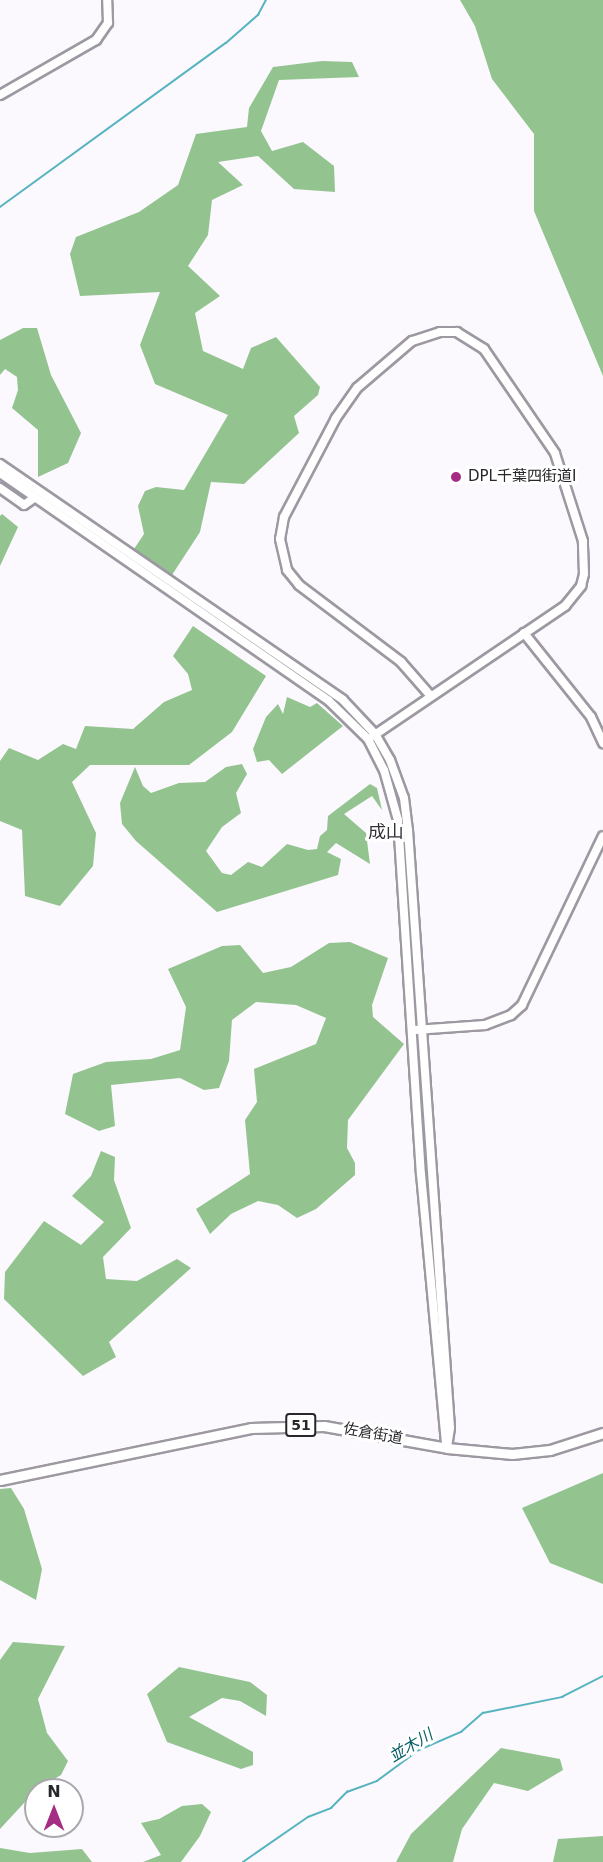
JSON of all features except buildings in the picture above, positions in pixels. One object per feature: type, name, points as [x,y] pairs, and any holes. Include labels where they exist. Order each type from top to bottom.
[{"type":"highway","name":"佐倉街道","points":[[0,1480],[251,1428],[324,1426],[447,1448],[524,1454],[603,1434]]},
{"type":"street","points":[[0,95],[96,40],[108,23],[107,0]]},
{"type":"street","points":[[372,736],[565,606],[581,586],[584,574],[583,541],[561,466],[549,441],[484,349],[457,333],[424,335],[367,377],[346,402],[284,517],[280,540],[287,570],[299,585],[401,662],[430,695]]},
{"type":"street","points":[[0,464],[334,693],[372,736],[397,776],[406,813],[450,1428],[447,1448]]},
{"type":"street","points":[[0,473],[298,678],[372,736],[391,788],[398,819],[432,1315],[447,1448]]},
{"type":"street","points":[[0,489],[24,505],[34,498]]},
{"type":"street","points":[[524,633],[591,717],[603,743]]},
{"type":"street","points":[[411,1030],[485,1025],[511,1015],[522,1005],[603,836]]},
{"type":"green space","points":[[460,0],[603,0],[603,376],[534,211],[534,134],[492,79],[475,26]]},
{"type":"green space","points":[[322,61],[352,62],[359,77],[279,80],[261,131],[272,151],[303,142],[334,166],[335,192],[294,189],[258,156],[218,162],[243,185],[212,200],[208,235],[188,266],[220,296],[195,313],[203,351],[243,369],[251,348],[276,337],[320,387],[318,395],[294,416],[299,433],[244,484],[211,482],[200,532],[172,575],[134,549],[144,534],[138,506],[145,491],[156,487],[184,490],[228,415],[155,384],[140,345],[160,292],[80,296],[70,254],[76,237],[139,212],[178,185],[196,134],[247,127],[249,108],[273,67]]},
{"type":"green space","points":[[23,328],[37,328],[51,375],[81,433],[68,463],[38,477],[38,430],[12,408],[18,390],[17,377],[5,369],[0,375],[0,340]]},
{"type":"green space","points":[[2,514],[18,527],[0,566],[0,516]]},
{"type":"green space","points":[[193,626],[266,676],[232,732],[189,765],[90,765],[72,782],[96,833],[93,866],[60,906],[25,896],[22,830],[0,821],[0,761],[9,748],[38,760],[63,744],[76,749],[85,726],[133,729],[164,702],[192,690],[188,674],[173,656]]},
{"type":"green space","points":[[287,697],[310,707],[317,703],[343,726],[282,774],[269,760],[257,762],[253,749],[266,717],[278,704],[283,714]]},
{"type":"green space","points":[[242,764],[247,774],[236,793],[241,813],[222,827],[206,851],[222,873],[231,875],[248,862],[262,867],[287,844],[308,850],[317,849],[320,836],[327,830],[328,816],[370,784],[377,788],[382,810],[372,796],[344,814],[366,833],[370,864],[336,843],[327,852],[341,859],[338,875],[217,912],[136,841],[122,824],[120,803],[135,767],[143,786],[151,793],[179,783],[205,782],[226,767]]},
{"type":"green space","points":[[350,942],[388,958],[372,1005],[373,1017],[404,1044],[348,1120],[347,1148],[355,1163],[355,1175],[316,1209],[297,1218],[278,1205],[258,1201],[231,1214],[210,1234],[196,1209],[250,1174],[245,1120],[257,1102],[254,1069],[316,1044],[326,1018],[296,1005],[256,1002],[232,1020],[229,1061],[219,1088],[204,1090],[180,1078],[111,1085],[115,1126],[99,1131],[65,1114],[73,1074],[106,1062],[151,1059],[180,1050],[186,1007],[168,969],[222,946],[240,945],[263,973],[291,967],[329,943]]},
{"type":"green space","points":[[101,1151],[115,1157],[114,1180],[131,1228],[103,1257],[106,1279],[137,1281],[177,1259],[191,1268],[109,1342],[116,1357],[83,1376],[4,1299],[5,1272],[44,1221],[81,1245],[104,1222],[72,1196],[91,1176]]},
{"type":"green space","points":[[603,1473],[603,1584],[550,1563],[522,1508]]},
{"type":"green space","points":[[11,1488],[24,1509],[42,1569],[36,1600],[0,1580],[0,1489]]},
{"type":"green space","points":[[13,1642],[65,1646],[38,1699],[47,1733],[68,1761],[61,1775],[56,1778],[24,1778],[24,1803],[0,1829],[0,1660]]},
{"type":"green space","points":[[179,1667],[250,1682],[267,1695],[266,1716],[240,1701],[222,1698],[189,1717],[253,1752],[253,1765],[241,1769],[167,1742],[147,1694]]},
{"type":"green space","points":[[501,1748],[560,1759],[563,1770],[528,1791],[494,1783],[462,1829],[453,1862],[396,1862],[411,1834]]},
{"type":"green space","points":[[202,1804],[211,1812],[200,1836],[181,1862],[143,1862],[161,1855],[141,1823],[159,1819],[182,1806]]},
{"type":"green space","points":[[603,1836],[603,1862],[553,1862],[558,1839]]},
{"type":"green space","points":[[0,1848],[30,1853],[82,1849],[92,1862],[0,1862]]},
{"type":"waterway","points":[[0,207],[226,43],[258,15],[266,0]]},
{"type":"waterway","name":"並木川","points":[[243,1862],[308,1817],[331,1808],[347,1792],[377,1781],[419,1750],[461,1732],[483,1713],[562,1697],[603,1676]]},
{"type":"place","name":"DPL千葉四街道Ⅰ","points":[[456,477]]},
{"type":"district","name":"成山","points":[[386,832]]}]
